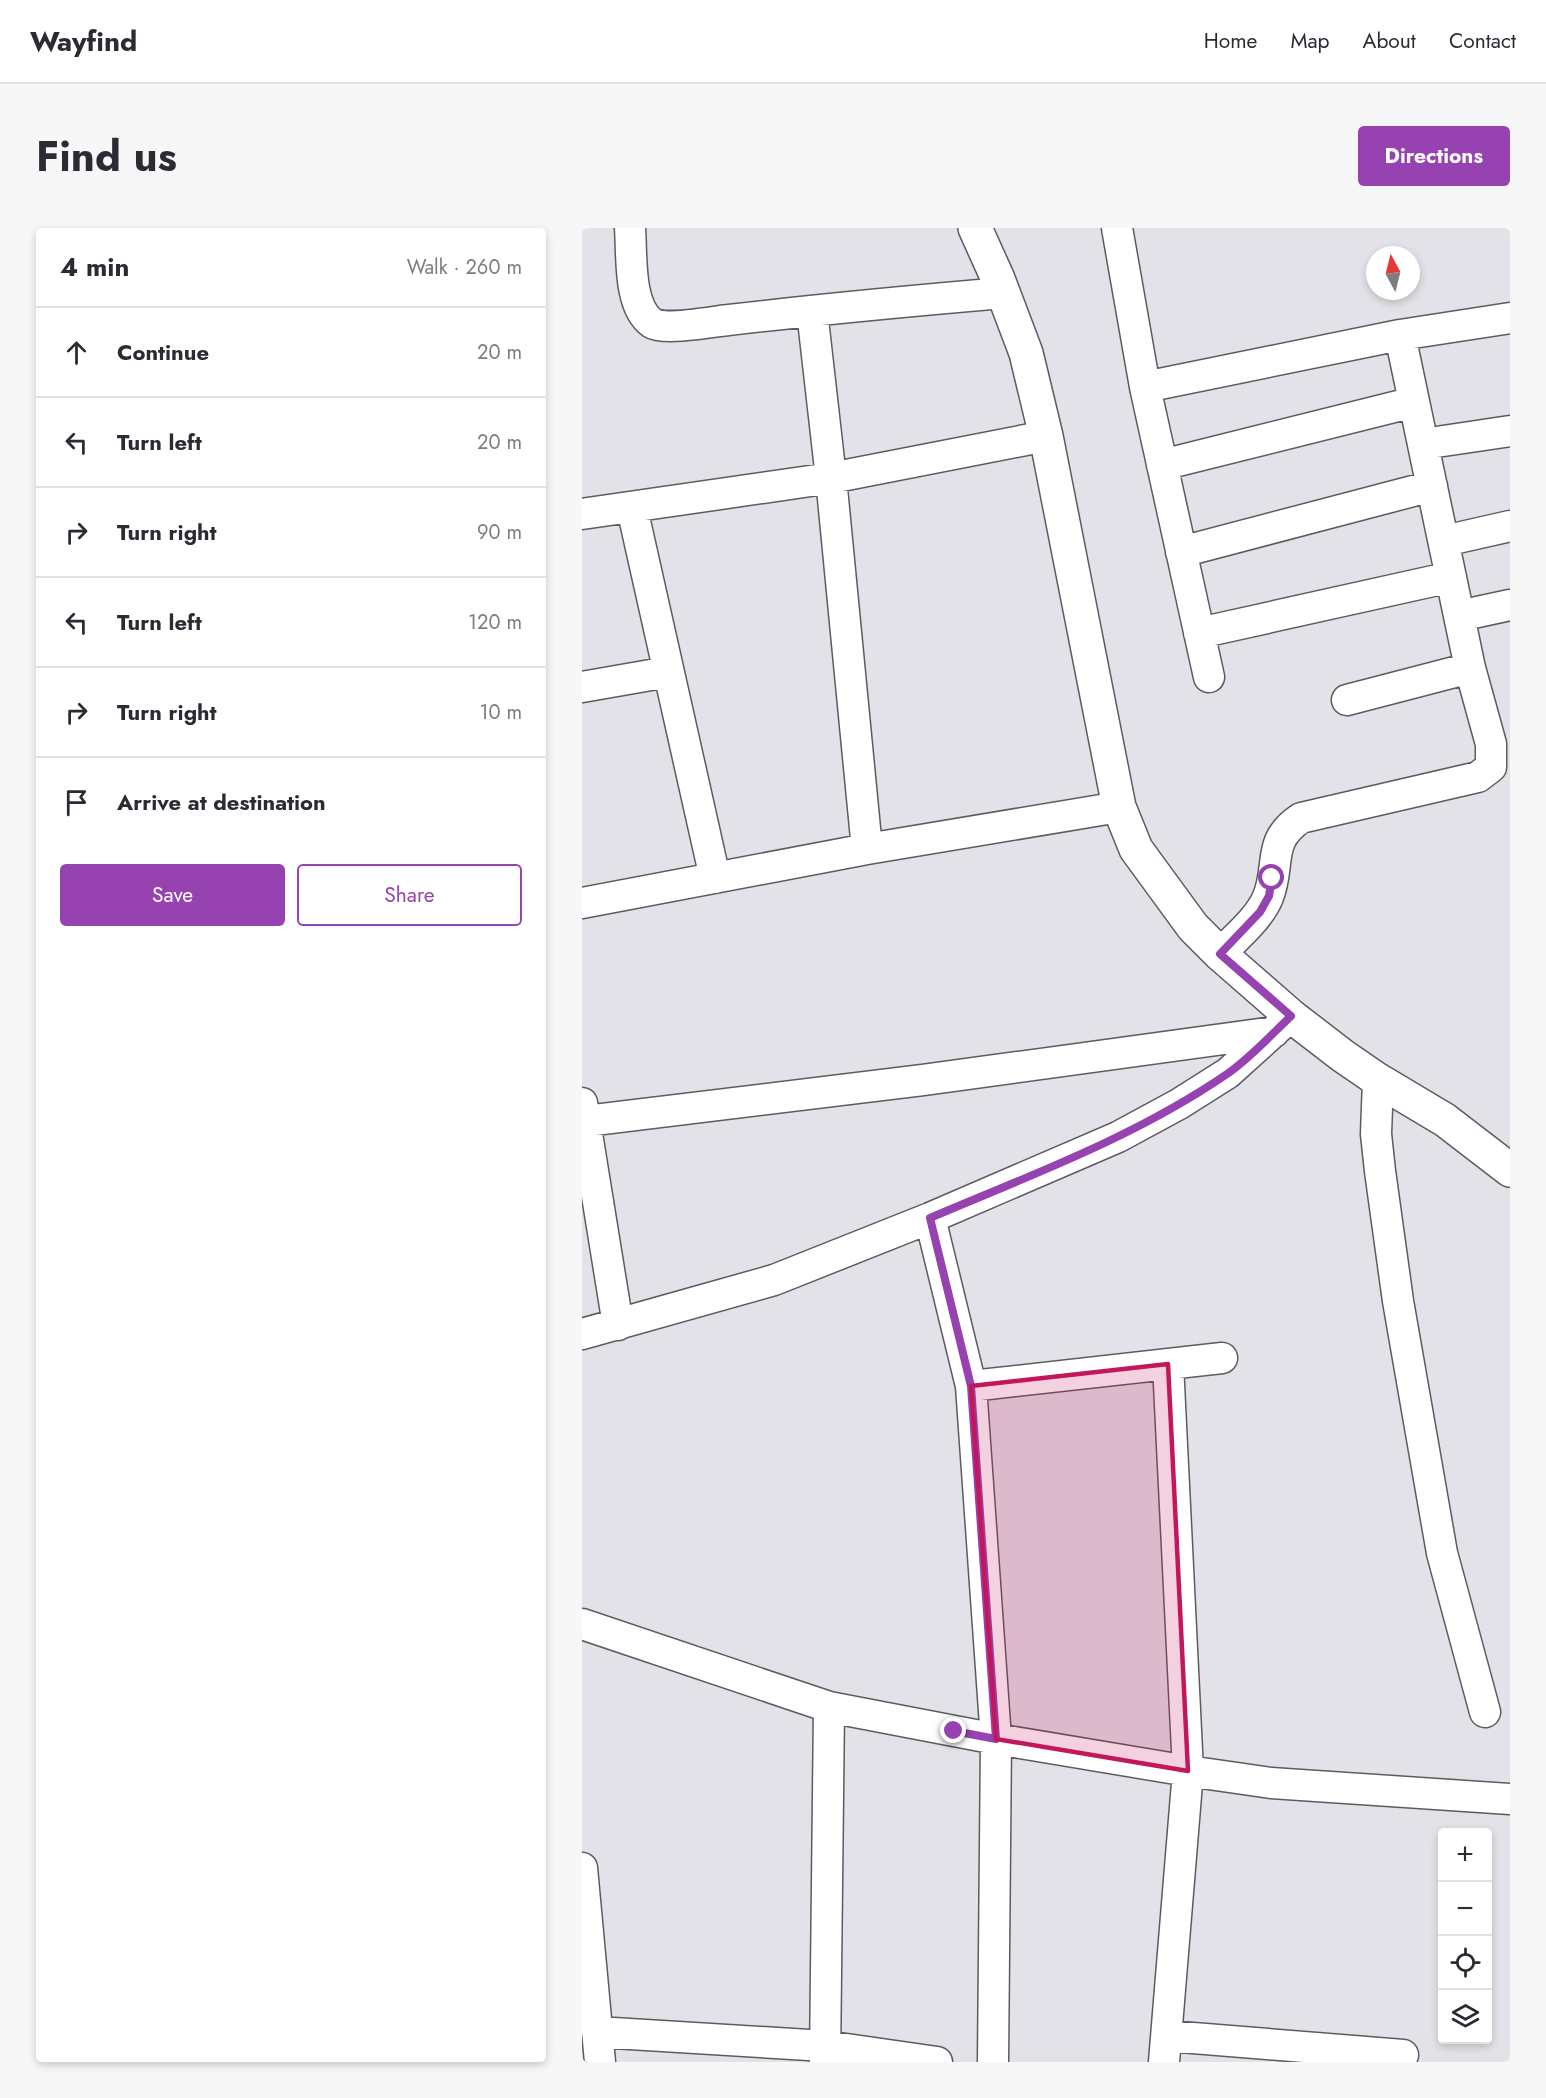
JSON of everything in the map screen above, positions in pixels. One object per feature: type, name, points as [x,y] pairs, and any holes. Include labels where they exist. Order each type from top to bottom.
[{"type":"main road","points":[[975,228],[1026,353],[1046,436],[1119,807],[1136,849],[1193,927],[1283,1024],[1445,1120],[1510,1170]]},
{"type":"street","points":[[630,228],[635,291],[640,312],[654,324],[677,326],[812,310],[1003,292]]},
{"type":"street","points":[[1121,229],[1145,387],[1209,677]]},
{"type":"street","points":[[812,310],[831,478],[867,849]]},
{"type":"street","points":[[1145,387],[1400,335],[1510,318]]},
{"type":"street","points":[[1220,954],[1260,912],[1269,896],[1279,841],[1287,827],[1301,818],[1478,777],[1491,767],[1491,744],[1470,668],[1400,335]]},
{"type":"street","points":[[1162,465],[1414,402]]},
{"type":"street","points":[[1423,444],[1510,431]]},
{"type":"street","points":[[582,514],[831,478],[1046,436]]},
{"type":"street","points":[[1181,552],[1432,486]]},
{"type":"street","points":[[632,508],[715,878]]},
{"type":"street","points":[[1444,541],[1510,526]]},
{"type":"street","points":[[1199,633],[1451,577]]},
{"type":"street","points":[[1459,616],[1510,605]]},
{"type":"street","points":[[1347,700],[1470,668]]},
{"type":"street","points":[[582,687],[668,672]]},
{"type":"street","points":[[582,903],[867,849],[1119,807]]},
{"type":"street","points":[[618,1325],[584,1112],[946,1077],[1283,1024]]},
{"type":"street","points":[[582,1334],[774,1280],[930,1218],[1118,1137],[1179,1104],[1228,1073],[1283,1024]]},
{"type":"street","points":[[1378,1080],[1376,1134],[1400,1313],[1442,1553],[1485,1712]]},
{"type":"street","points":[[930,1218],[971,1386],[996,1739],[993,2062]]},
{"type":"street","points":[[971,1386],[1222,1358]]},
{"type":"street","points":[[1168,1364],[1188,1771],[1166,2049],[1403,2055]]},
{"type":"street","points":[[582,1624],[829,1707],[996,1739],[1271,1783],[1510,1799]]},
{"type":"street","points":[[825,2054],[829,1707]]},
{"type":"street","points":[[582,1869],[600,2062]]},
{"type":"street","points":[[597,2032],[825,2054],[937,2062]]},
{"type":"highlighted area","points":[[1168,1364],[1188,1771],[996,1739],[971,1386]]},
{"type":"route","points":[[954,1731],[996,1739],[971,1386],[930,1218],[1070,1159],[1118,1137],[1179,1104],[1228,1073],[1291,1016],[1220,954],[1260,912],[1269,896],[1272,878]]}]
